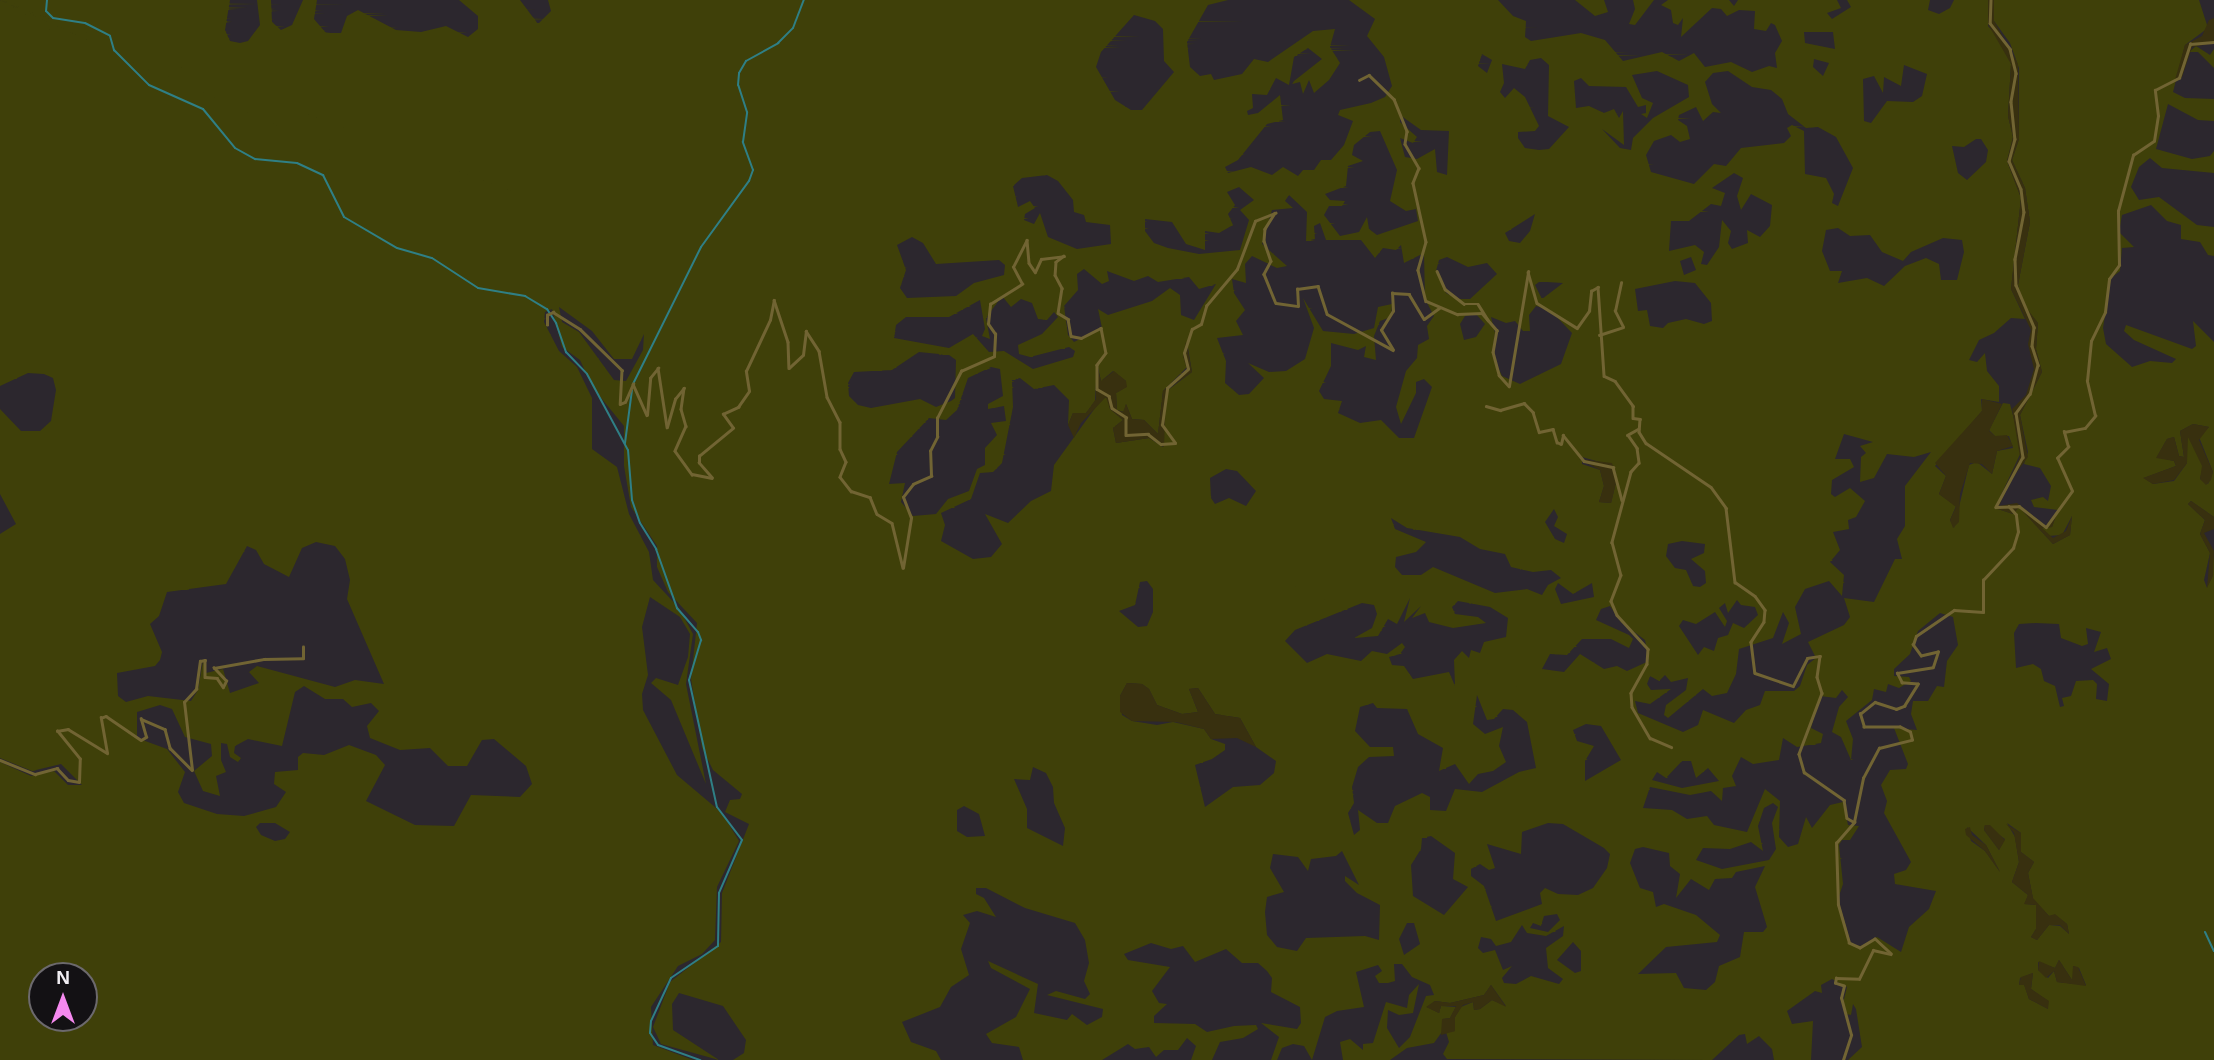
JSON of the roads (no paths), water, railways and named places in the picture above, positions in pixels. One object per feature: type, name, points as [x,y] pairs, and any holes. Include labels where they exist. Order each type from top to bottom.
[{"type":"street","points":[[1991,0],[1990,23],[2010,49],[2016,73],[2011,102],[2015,139],[2009,161],[2024,212],[2015,259],[2015,285],[2034,327],[2032,346],[2038,365],[2030,394],[2016,413],[2023,457],[1996,505],[2022,507],[2036,522],[2049,527],[2057,509],[2071,495],[2071,483],[2057,456],[2068,447],[2065,431],[2085,428],[2095,416],[2087,381],[2091,341],[2105,312],[2109,279],[2119,265],[2118,211],[2133,155],[2154,141],[2158,116],[2155,90],[2179,78],[2190,44],[2214,42]]},
{"type":"street","points":[[1359,80],[1369,75],[1394,99],[1407,131],[1405,144],[1419,168],[1412,183],[1426,242],[1418,270],[1426,301],[1439,308],[1465,315],[1482,313],[1497,330],[1493,352],[1499,375],[1510,386],[1515,332],[1528,272],[1537,303],[1577,328],[1589,311],[1591,291],[1598,287],[1599,335],[1606,354],[1604,376],[1615,382],[1633,406],[1639,429],[1651,447],[1678,461],[1723,502],[1735,555],[1735,582],[1755,596],[1765,610],[1764,622],[1750,648],[1757,675],[1793,685],[1807,658],[1820,656],[1817,677],[1822,693],[1799,754],[1804,772],[1844,800],[1847,818],[1854,822]]},
{"type":"street","points":[[548,325],[547,315],[553,312],[581,330],[622,370],[620,404],[625,402],[633,384],[647,415],[650,378],[658,368],[667,428],[675,399],[684,388],[681,409],[686,426],[676,451],[692,474],[712,478],[699,463],[699,456],[717,437],[733,428],[723,414],[738,407],[749,391],[746,371],[770,320],[771,302],[775,300],[788,342],[789,368],[803,355],[806,331],[819,351],[827,397],[840,422],[840,449],[846,461],[840,477],[851,491],[870,497],[877,514],[892,523],[904,568],[911,517],[903,497],[913,484],[930,476],[930,451],[937,438],[937,418],[961,371],[994,356],[995,334],[988,324],[990,304],[1022,284],[1013,267],[1027,240],[1035,272],[1041,259],[1064,256],[1056,262],[1055,275],[1062,288],[1058,313],[1068,319],[1071,336],[1082,338],[1101,328],[1106,353],[1097,365],[1097,389],[1109,396],[1112,408],[1126,417],[1126,435],[1148,434],[1161,444],[1175,443],[1162,425],[1167,388],[1188,369],[1184,353],[1192,329],[1201,324],[1206,306],[1237,269],[1255,221],[1275,213],[1265,229],[1264,241],[1271,261],[1264,274],[1276,303],[1298,306],[1297,289],[1318,286],[1327,314],[1394,350],[1381,330],[1393,311],[1392,293],[1409,294],[1424,319],[1439,308]]},
{"type":"street","points":[[1437,271],[1445,289],[1464,304],[1478,304],[1489,324]]},
{"type":"street","points":[[1599,335],[1623,327],[1615,311],[1621,283]]},
{"type":"street","points":[[1486,407],[1500,410],[1524,403],[1533,412],[1539,432],[1553,429],[1557,442],[1561,444],[1563,435],[1584,461],[1613,467],[1623,502]]},
{"type":"street","points":[[1639,429],[1628,435],[1637,448],[1639,463],[1631,472],[1612,542],[1621,575],[1611,601],[1617,615],[1648,649],[1647,664],[1631,693],[1635,714],[1650,738],[1671,747]]},
{"type":"street","points":[[1843,1060],[1851,1035],[1841,998],[1844,986],[1835,983],[1836,978],[1859,979],[1873,950],[1891,954],[1875,939],[1860,948],[1851,946],[1838,905],[1836,843],[1854,822],[1863,778],[1879,748],[1912,740],[1910,732],[1900,727],[1863,726],[1861,713],[1875,702],[1896,709],[1904,706],[1918,684],[1902,683],[1897,673],[1925,671],[1934,665],[1937,651],[1923,656],[1913,645],[1916,636],[1954,610],[1983,612],[1983,580],[2013,548],[2018,533],[2016,515],[2009,507]]},
{"type":"street","points":[[0,760],[34,775],[57,768],[68,780],[79,782],[80,759],[57,731],[68,729],[107,753],[101,718],[106,716],[141,740],[146,737],[141,719],[165,729],[170,748],[192,770],[184,702],[197,689],[200,661],[205,660],[205,677],[217,678],[223,687],[226,681],[214,668],[264,659],[303,658],[303,647]]},
{"type":"waterway","points":[[47,0],[46,11],[53,18],[85,23],[110,36],[114,50],[149,85],[203,109],[235,148],[255,159],[297,163],[323,175],[344,217],[397,248],[432,258],[478,288],[525,296],[547,309],[556,323],[566,352],[587,374],[628,450],[632,500],[640,523],[656,549],[677,608],[698,632],[701,640],[689,680],[717,807],[742,840],[719,893],[718,946],[671,978],[651,1021],[650,1033],[658,1045],[700,1060]]},
{"type":"waterway","points":[[633,384],[701,247],[749,181],[753,170],[743,142],[747,112],[738,85],[739,73],[746,61],[778,43],[793,28],[804,0]]},
{"type":"waterway","points":[[625,443],[632,390]]},
{"type":"waterway","points":[[2205,932],[2214,951]]}]
